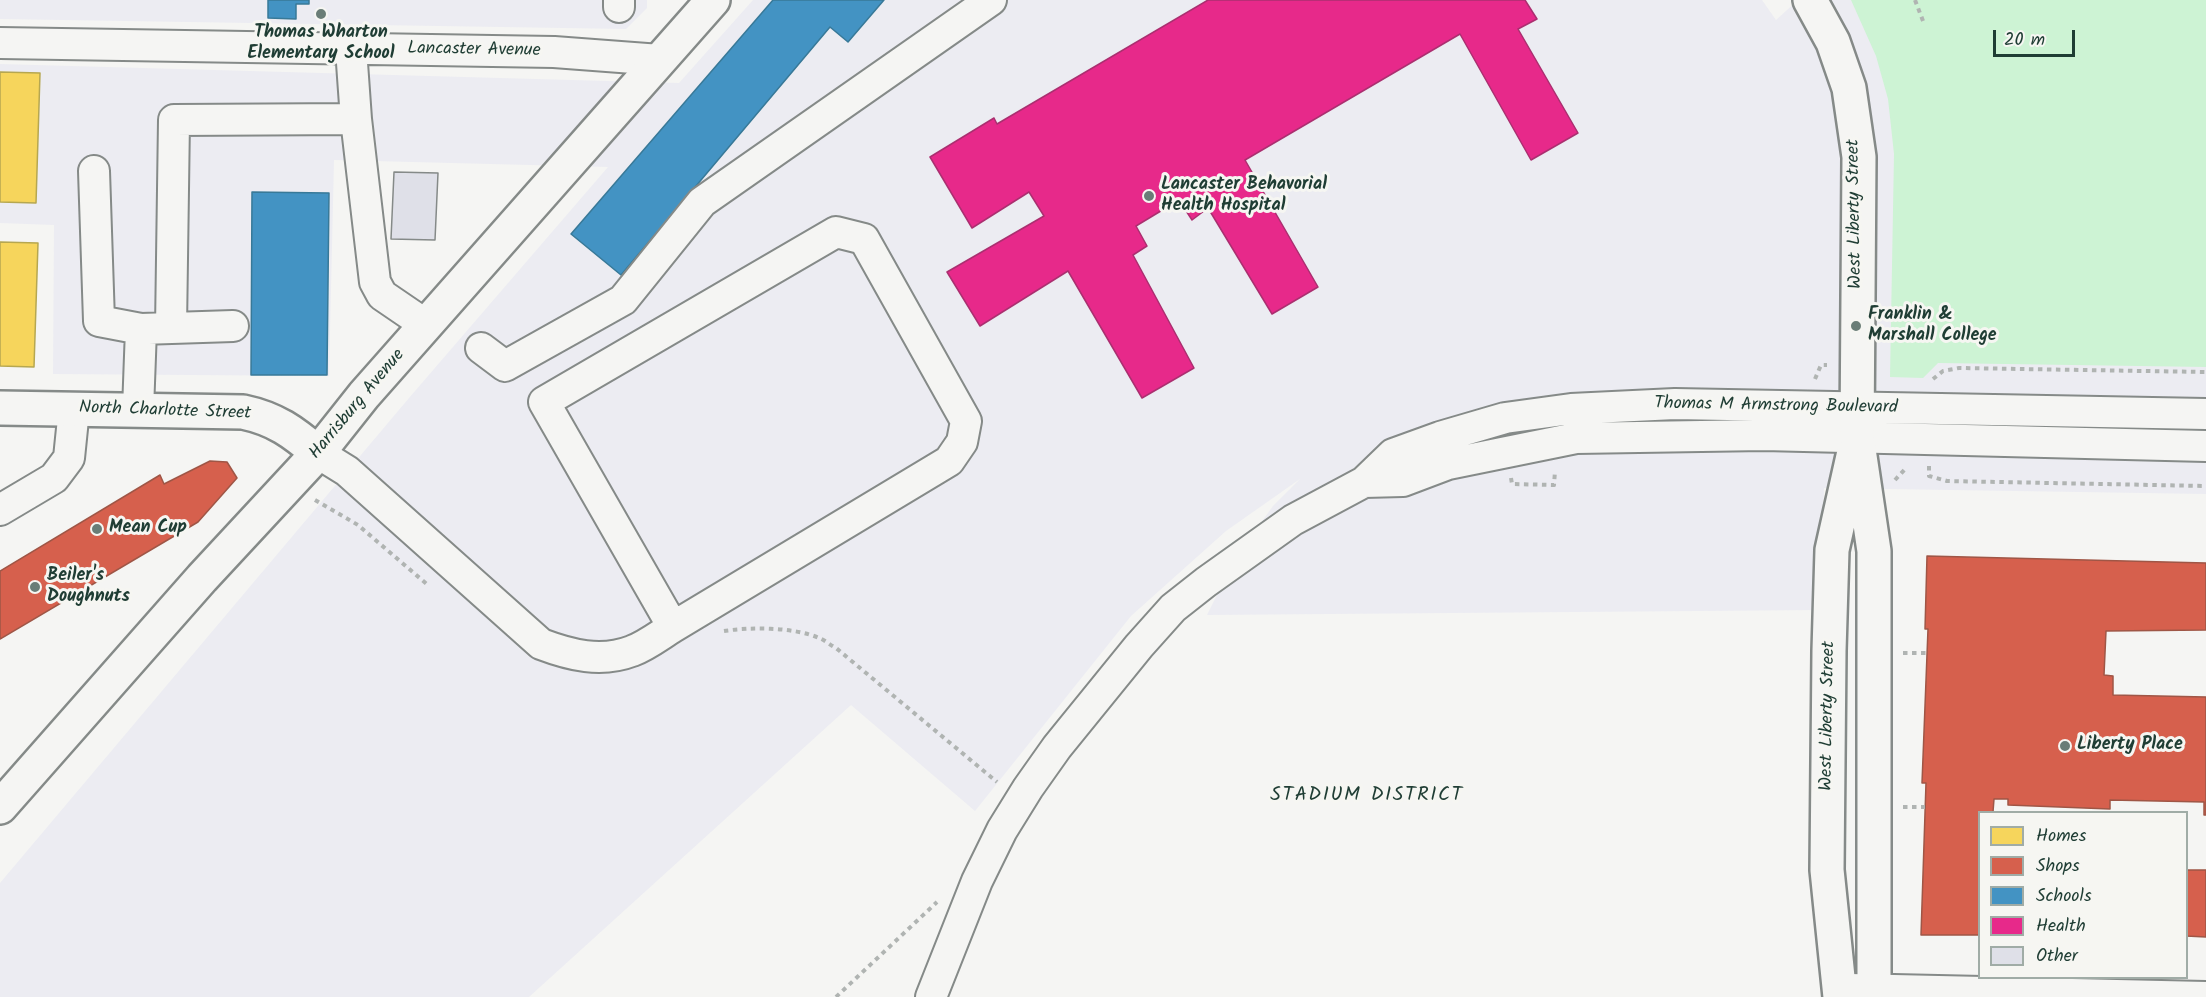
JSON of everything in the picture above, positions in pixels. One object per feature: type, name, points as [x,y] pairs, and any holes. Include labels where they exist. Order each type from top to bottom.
[{"type":"main road","name":"Harrisburg Avenue","points":[[0,807],[202,578],[318,453],[364,395],[713,0]]},
{"type":"main road","name":"West Liberty Street","points":[[1810,0],[1833,42],[1849,88],[1859,157],[1857,422],[1874,551],[1874,994]]},
{"type":"main road","name":"North Charlotte Street","points":[[0,408],[222,411],[259,416],[288,429],[318,453]]},
{"type":"main road","name":"West Liberty Street","points":[[1840,993],[1827,870],[1832,550],[1857,422]]},
{"type":"street","points":[[481,348],[505,366],[623,300],[702,202],[991,0]]},
{"type":"street","name":"Lancaster Avenue","points":[[0,43],[554,52],[660,60]]},
{"type":"street","points":[[351,49],[356,119],[375,282],[382,295],[426,325]]},
{"type":"street","points":[[171,328],[174,120],[356,119]]},
{"type":"street","points":[[94,171],[99,321],[141,329],[233,326]]},
{"type":"street","points":[[318,453],[347,471],[541,644],[570,655],[603,658],[632,651],[673,627],[949,461],[962,442],[966,421],[864,239],[836,232],[544,402],[673,627]]},
{"type":"street","points":[[138,410],[141,329]]},
{"type":"street","points":[[0,510],[54,478],[69,458],[74,409]]},
{"type":"street","name":"Thomas M Armstrong Boulevard","points":[[931,997],[977,881],[1007,822],[1057,747],[1139,645],[1173,608],[1206,582],[1293,520],[1364,482],[1403,481],[1448,464],[1576,438],[1753,435],[1857,422],[2206,414]]},
{"type":"street","name":"Thomas M Armstrong Boulevard","points":[[1857,422],[2206,446]]},
{"type":"street","points":[[1840,993],[2206,997]]},
{"type":"path","points":[[1915,0],[1923,21]]},
{"type":"path","points":[[1929,461],[1929,476],[1947,481],[2206,486]]},
{"type":"path","points":[[1511,472],[1512,484],[1554,485],[1557,463]]},
{"type":"path","points":[[1866,493],[1893,494],[1894,481],[1908,466]]},
{"type":"path","points":[[836,997],[938,901]]},
{"type":"shaded area","name":"Thomas Wharton Elementary School","points":[[0,0],[647,0],[647,8],[626,29],[0,19]]},
{"type":"shaded area","points":[[753,0],[1762,0],[1776,20],[1798,0],[2206,0],[2206,494],[1824,488],[1820,610],[1207,615],[1229,571],[1250,538],[1273,506],[1300,479],[1226,531],[1131,616],[975,811],[851,705],[529,997],[0,997],[0,883],[409,398],[608,167],[334,160],[329,376],[53,374],[54,225],[0,223],[0,64],[679,83]]},
{"type":"green space","points":[[1851,0],[2206,0],[2206,367],[1938,363],[1923,378],[1890,377],[1894,154],[1888,99],[1876,56]]},
{"type":"building: Homes","points":[[0,72],[40,73],[36,203],[0,202]]},
{"type":"building: Homes","points":[[0,242],[38,243],[34,367],[0,366]]},
{"type":"building: Shops","points":[[210,461],[227,462],[237,478],[198,522],[0,639],[0,571],[160,475],[164,484]]},
{"type":"building: Shops","name":"Liberty Place","points":[[1927,556],[2206,563],[2206,630],[2106,631],[2104,675],[2113,676],[2113,695],[2206,697],[2206,815],[2204,815],[2204,802],[2110,800],[2110,809],[2008,805],[2008,799],[1994,799],[1993,811],[1978,811],[1978,935],[1921,935],[1926,783],[1922,783],[1928,629],[1925,629]]},
{"type":"building: Shops","points":[[2188,870],[2206,870],[2206,937],[2188,936]]},
{"type":"building: Schools","points":[[268,0],[309,0],[309,4],[296,4],[296,19],[268,18]]},
{"type":"building: Schools","points":[[773,0],[884,0],[848,42],[830,27],[621,275],[571,234]]},
{"type":"building: Schools","points":[[252,192],[329,193],[327,375],[251,375]]},
{"type":"building: Health","name":"Lancaster Behavorial Health Hospital","points":[[1208,0],[1525,0],[1537,19],[1518,29],[1578,133],[1531,160],[1460,34],[1245,160],[1318,287],[1272,314],[1208,208],[1192,220],[1179,200],[1136,226],[1147,246],[1133,255],[1194,368],[1142,398],[1068,271],[980,326],[947,272],[1044,216],[1029,192],[972,228],[930,157],[994,118],[997,124]]},
{"type":"building: Other","points":[[394,172],[438,173],[435,240],[391,239]]},
{"type":"place","name":"Thomas Wharton Elementary School","points":[[321,14]]},
{"type":"place","name":"Lancaster Behavorial Health Hospital","points":[[1149,196]]},
{"type":"place","name":"Franklin & Marshall College","points":[[1856,326]]},
{"type":"place","name":"Mean Cup","points":[[97,529]]},
{"type":"place","name":"Beiler's Doughnuts","points":[[35,587]]},
{"type":"place","name":"Liberty Place","points":[[2065,746]]},
{"type":"district","name":"STADIUM DISTRICT","points":[[1367,797]]}]
